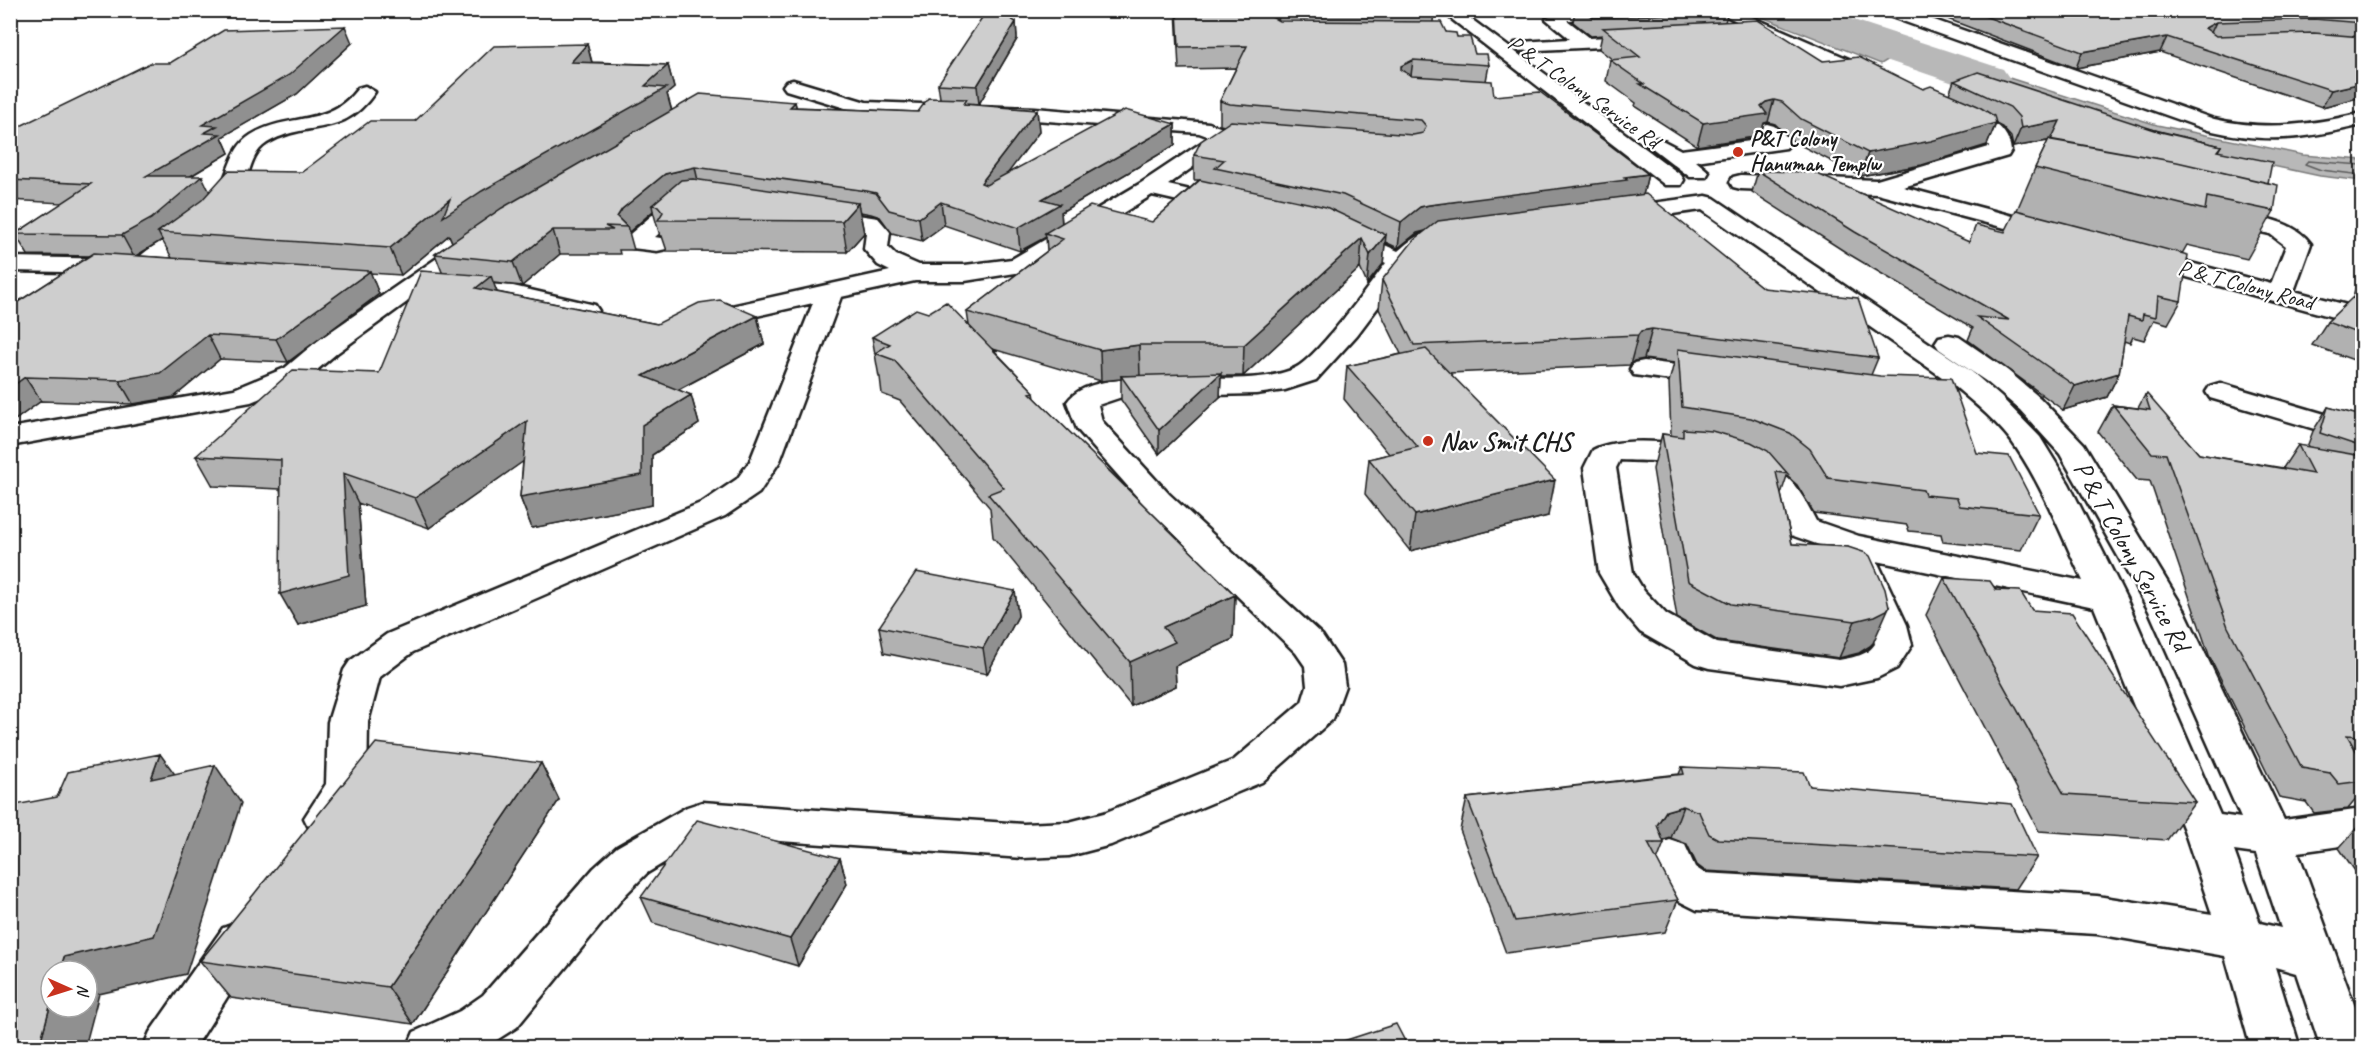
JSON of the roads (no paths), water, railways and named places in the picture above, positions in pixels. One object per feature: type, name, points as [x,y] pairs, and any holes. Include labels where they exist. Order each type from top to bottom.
[{"type":"street","points":[[1448,10],[1484,40],[1674,180],[1677,190],[1706,203],[1962,378],[1991,403],[2029,443],[2053,484],[2108,598],[2205,830],[2243,939],[2276,1047]]},
{"type":"street","name":"P & T Colony Service Rd","points":[[1470,10],[1698,172]]},
{"type":"street","points":[[1721,10],[1891,84]]},
{"type":"street","points":[[1889,10],[2208,124],[2242,133],[2273,136],[2295,134],[2362,119]]},
{"type":"street","points":[[1709,11],[1719,14],[1745,34],[1772,33]]},
{"type":"street","points":[[1586,43],[1555,19],[1565,15],[1642,13]]},
{"type":"street","points":[[1456,39],[1516,44],[1657,39]]},
{"type":"street","points":[[794,86],[866,108],[1145,121],[1202,128],[1226,136],[1249,138]]},
{"type":"street","points":[[142,267],[220,207],[236,180],[240,160],[246,149],[270,134],[315,124],[347,111],[360,102],[365,92]]},
{"type":"street","points":[[1535,99],[1565,100]]},
{"type":"street","points":[[1601,216],[1706,203],[1742,192],[1878,187],[2000,151],[2001,141],[1995,132],[1934,103]]},
{"type":"street","points":[[1677,157],[1779,144],[1782,141],[1767,130]]},
{"type":"street","points":[[678,323],[719,318],[915,273],[965,273],[1019,266],[1149,188],[1226,136]]},
{"type":"street","points":[[1674,180],[1685,174],[1698,172],[1720,174],[1742,192]]},
{"type":"street","points":[[1878,187],[2073,239]]},
{"type":"street","points":[[1149,188],[1252,210]]},
{"type":"street","name":"P & T Colony Service Rd","points":[[1742,192],[1997,376],[2030,404],[2073,450],[2167,611],[2272,839],[2346,1047]]},
{"type":"street","points":[[657,244],[641,243],[638,239],[680,203],[700,199],[723,202]]},
{"type":"street","points":[[2199,210],[2278,229],[2299,244],[2280,294]]},
{"type":"street","points":[[791,212],[870,223],[878,232],[876,249],[887,260],[915,273]]},
{"type":"street","points":[[10,437],[241,396],[295,375],[327,347],[501,224]]},
{"type":"street","points":[[1320,225],[1332,228],[1400,261]]},
{"type":"street","points":[[431,1047],[477,1027],[500,1011],[625,867],[702,819],[1023,841],[1069,839],[1111,828],[1248,771],[1319,709],[1326,686],[1323,665],[1309,644],[1158,501],[1088,423],[1082,402],[1088,395],[1121,390],[1276,384],[1308,374],[1358,319],[1400,261],[1426,240],[1449,237]]},
{"type":"street","name":"P & T Colony Road","points":[[2119,251],[2362,317]]},
{"type":"street","points":[[10,264],[177,269]]},
{"type":"street","points":[[377,283],[513,294],[604,316]]},
{"type":"street","points":[[306,845],[346,787],[348,722],[363,670],[400,643],[714,509],[748,486],[765,461],[830,292]]},
{"type":"street","points":[[1644,369],[1738,381]]},
{"type":"street","points":[[2220,392],[2362,434]]},
{"type":"street","points":[[1950,403],[1991,403]]},
{"type":"street","points":[[1853,545],[1889,625],[1894,645],[1884,660],[1864,669],[1839,673],[1709,655],[1653,624],[1631,599],[1616,573],[1600,468],[1604,457],[1614,451],[1727,459],[1754,468],[1783,491],[1803,528],[1853,545],[2108,598]]},
{"type":"street","points":[[2205,830],[2272,839],[2362,826]]},
{"type":"street","points":[[1670,858],[1677,879],[1697,891],[2097,915],[2243,939],[2314,957]]},
{"type":"street","points":[[167,1047],[260,912]]},
{"type":"water","points":[[1747,11],[1834,11],[1872,42],[1965,64],[2157,125],[2303,155],[2362,160],[2362,181],[2320,176],[2109,131],[1894,56],[1881,64]]},
{"type":"waterway","points":[[1789,10],[1804,18],[1987,79]]},
{"type":"place","name":"P&T Colony Hanuman Templw","points":[[1738,152]]},
{"type":"place","name":"Nav Smit CHS","points":[[1428,441]]}]
